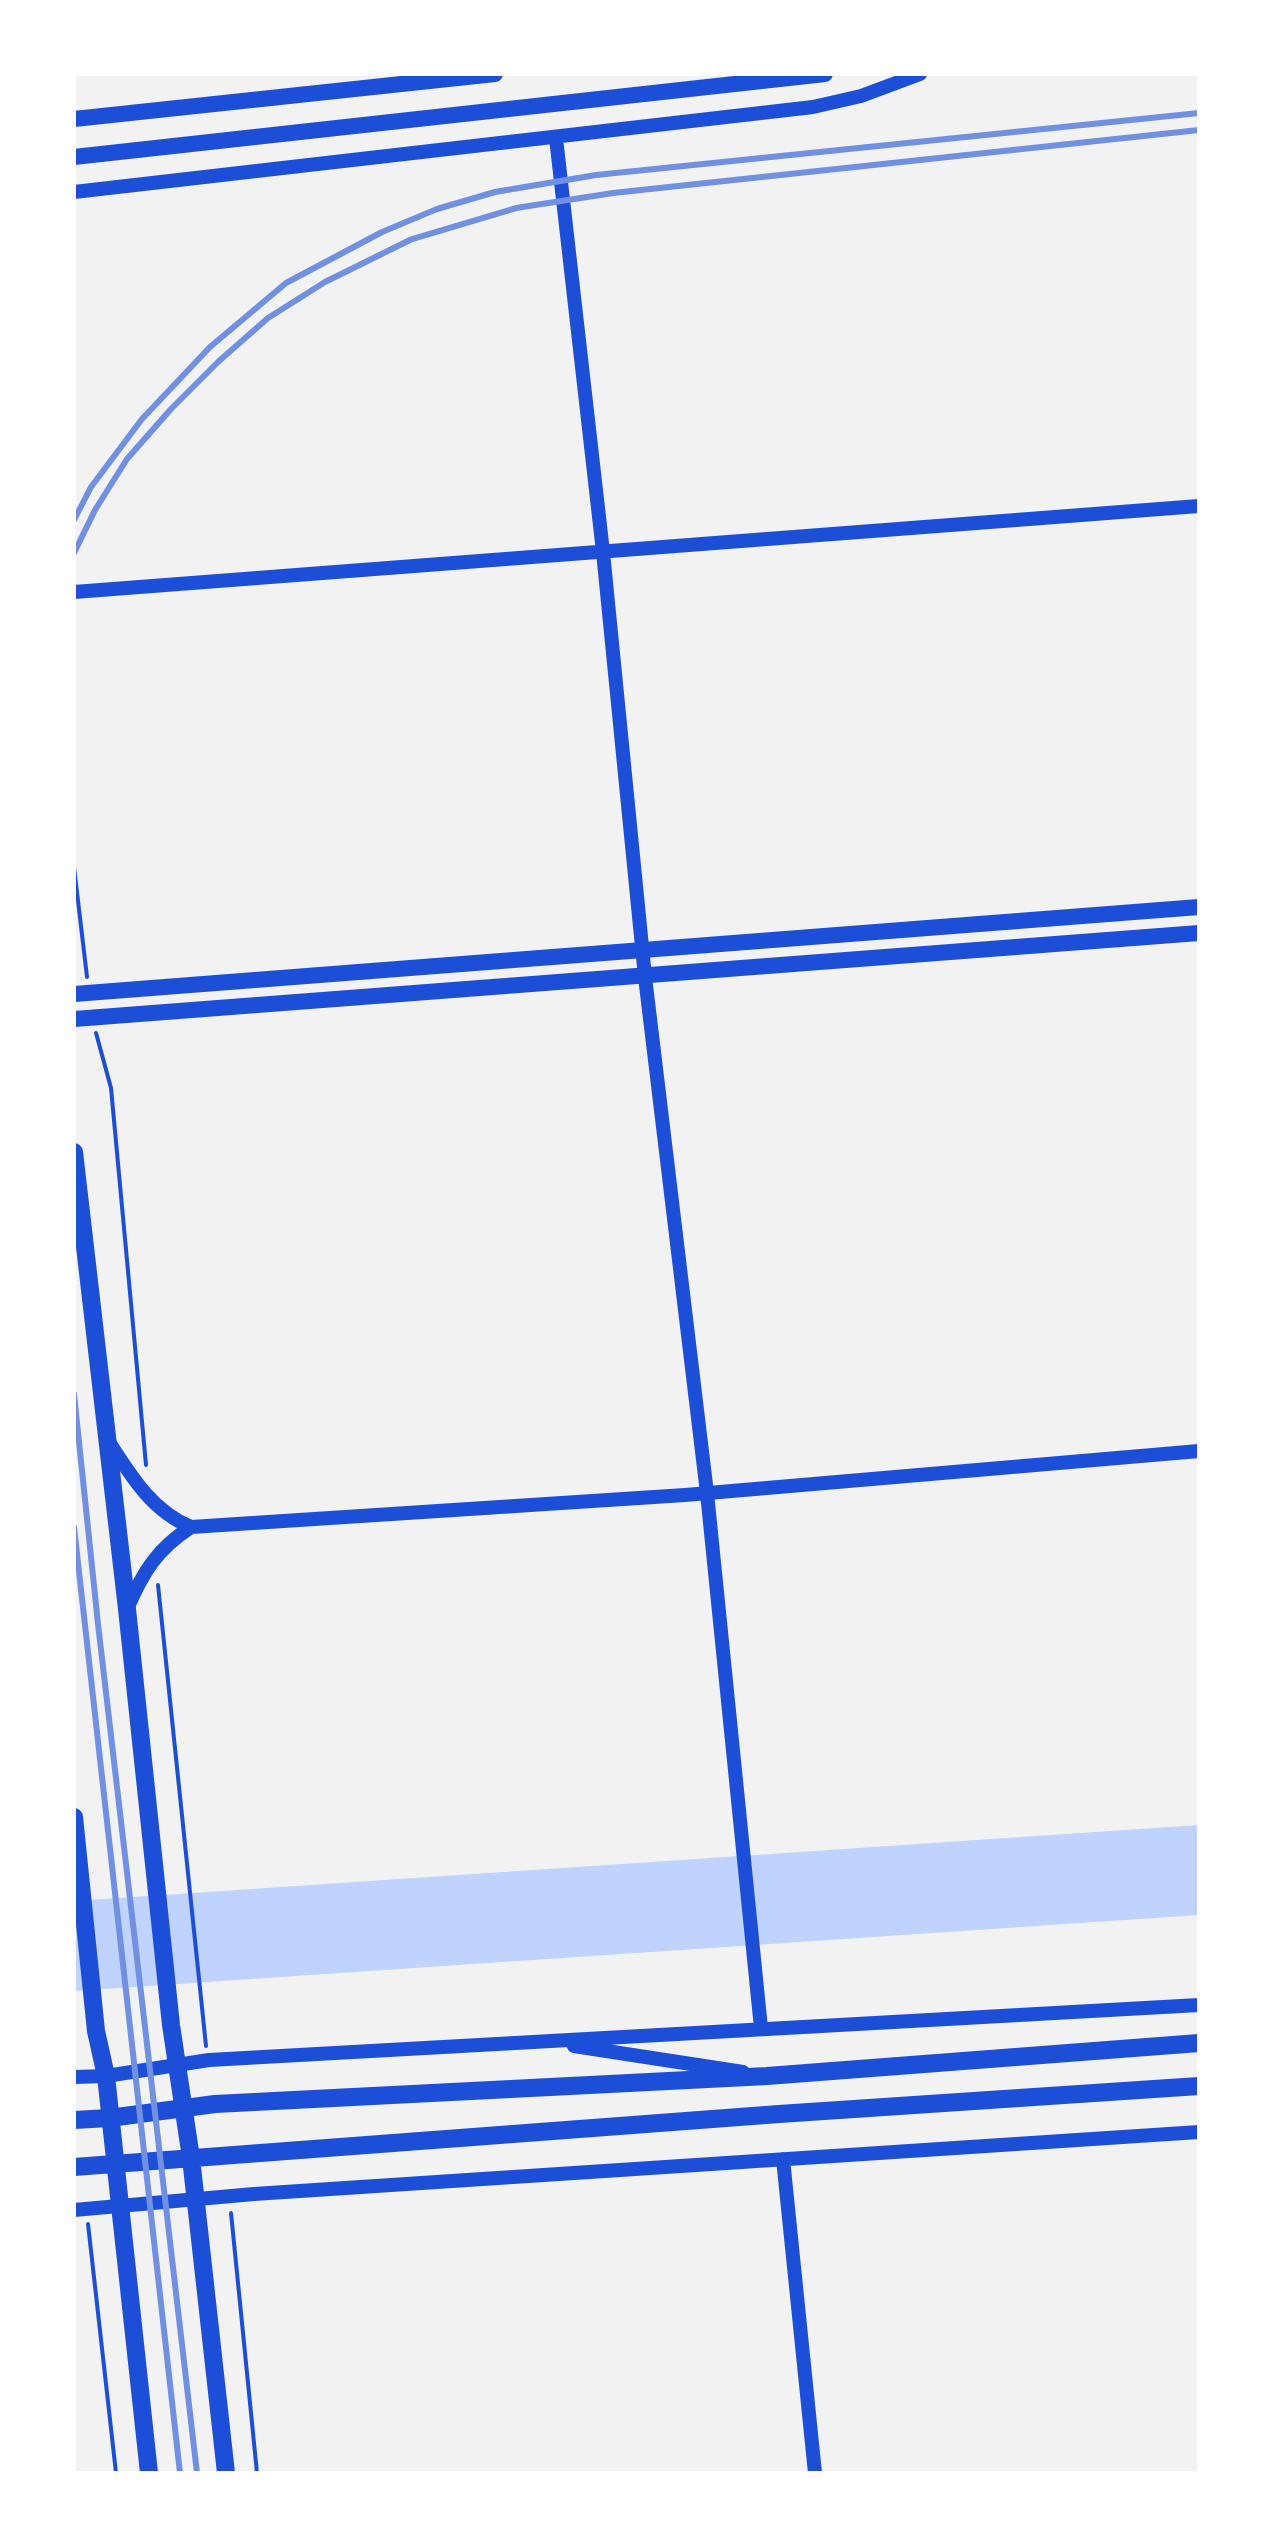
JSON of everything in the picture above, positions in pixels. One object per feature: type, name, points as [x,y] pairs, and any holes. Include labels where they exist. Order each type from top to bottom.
[{"type":"main road","points":[[74,119],[495,74]]},
{"type":"main road","points":[[74,157],[825,74]]},
{"type":"main road","points":[[82,994],[1199,907]]},
{"type":"main road","points":[[74,1019],[1199,933]]},
{"type":"main road","points":[[74,1152],[171,2025],[191,2158],[226,2473]]},
{"type":"main road","points":[[74,1817],[96,2031],[106,2076],[149,2473]]},
{"type":"main road","points":[[74,2120],[183,2107],[767,2076],[1199,2043]]},
{"type":"main road","points":[[74,2167],[1199,2086]]},
{"type":"street","points":[[74,192],[813,107],[861,96],[920,74]]},
{"type":"street","points":[[556,138],[603,552],[642,951],[707,1493],[761,2028]]},
{"type":"street","points":[[75,593],[1199,506]]},
{"type":"street","points":[[107,1438],[131,1477],[150,1500],[175,1521],[191,1527],[707,1493],[1199,1451]]},
{"type":"street","points":[[127,1609],[139,1580],[155,1557],[171,1540],[191,1527]]},
{"type":"street","points":[[74,2077],[106,2076],[209,2060],[1199,2005]]},
{"type":"street","points":[[548,2042],[767,2076]]},
{"type":"street","points":[[80,2210],[195,2199],[1199,2132]]},
{"type":"street","points":[[783,2159],[815,2473]]},
{"type":"path","points":[[74,867],[82,994]]},
{"type":"path","points":[[92,1017],[111,1088],[147,1468]]},
{"type":"path","points":[[155,1557],[209,2060]]},
{"type":"path","points":[[230,2197],[257,2473]]},
{"type":"path","points":[[80,2210],[116,2473]]},
{"type":"water","points":[[1199,1825],[1199,1915],[74,1991],[74,1901]]},
{"type":"railway","points":[[74,520],[91,487],[142,419],[210,347],[286,283],[382,232],[437,209],[495,192],[596,175],[1199,113]]},
{"type":"railway","points":[[74,553],[95,510],[127,459],[219,361],[268,318],[325,282],[412,239],[516,208],[613,193],[1199,130]]},
{"type":"railway","points":[[74,1394],[197,2473]]},
{"type":"railway","points":[[74,1527],[180,2473]]}]
